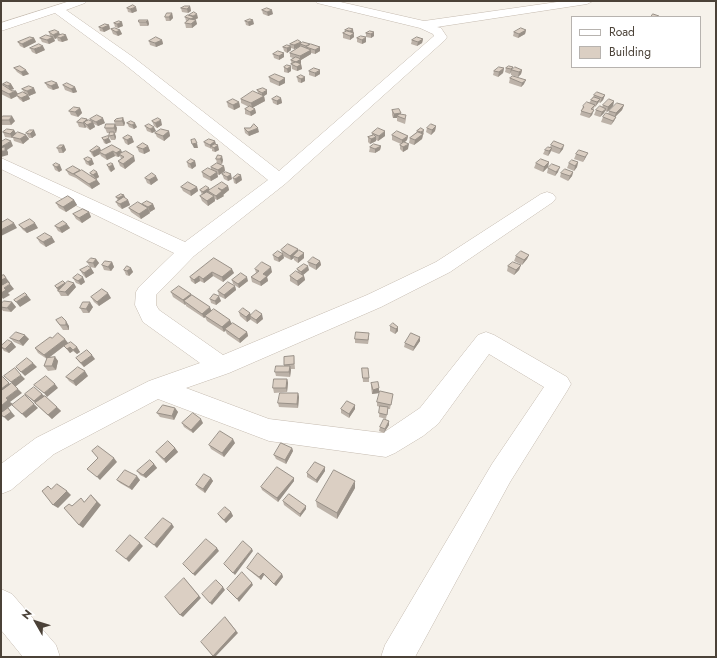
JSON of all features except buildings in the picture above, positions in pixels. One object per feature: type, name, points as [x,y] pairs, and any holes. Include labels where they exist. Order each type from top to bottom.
[{"type":"street","points":[[1,27],[81,1]]},
{"type":"street","points":[[221,366],[152,316],[146,309],[144,300],[146,292],[187,251],[278,180],[441,37],[437,31],[424,25],[321,1]]},
{"type":"street","points":[[424,25],[587,1]]},
{"type":"street","points":[[57,9],[128,60],[278,180]]},
{"type":"street","points":[[1,163],[187,251]]},
{"type":"street","points":[[1,481],[45,446],[157,388],[221,366],[374,301],[443,267],[548,198]]},
{"type":"street","points":[[157,388],[269,430],[386,445],[414,428],[429,416],[486,341],[559,384],[500,473],[397,657]]},
{"type":"street","points":[[5,619],[44,657]]}]
